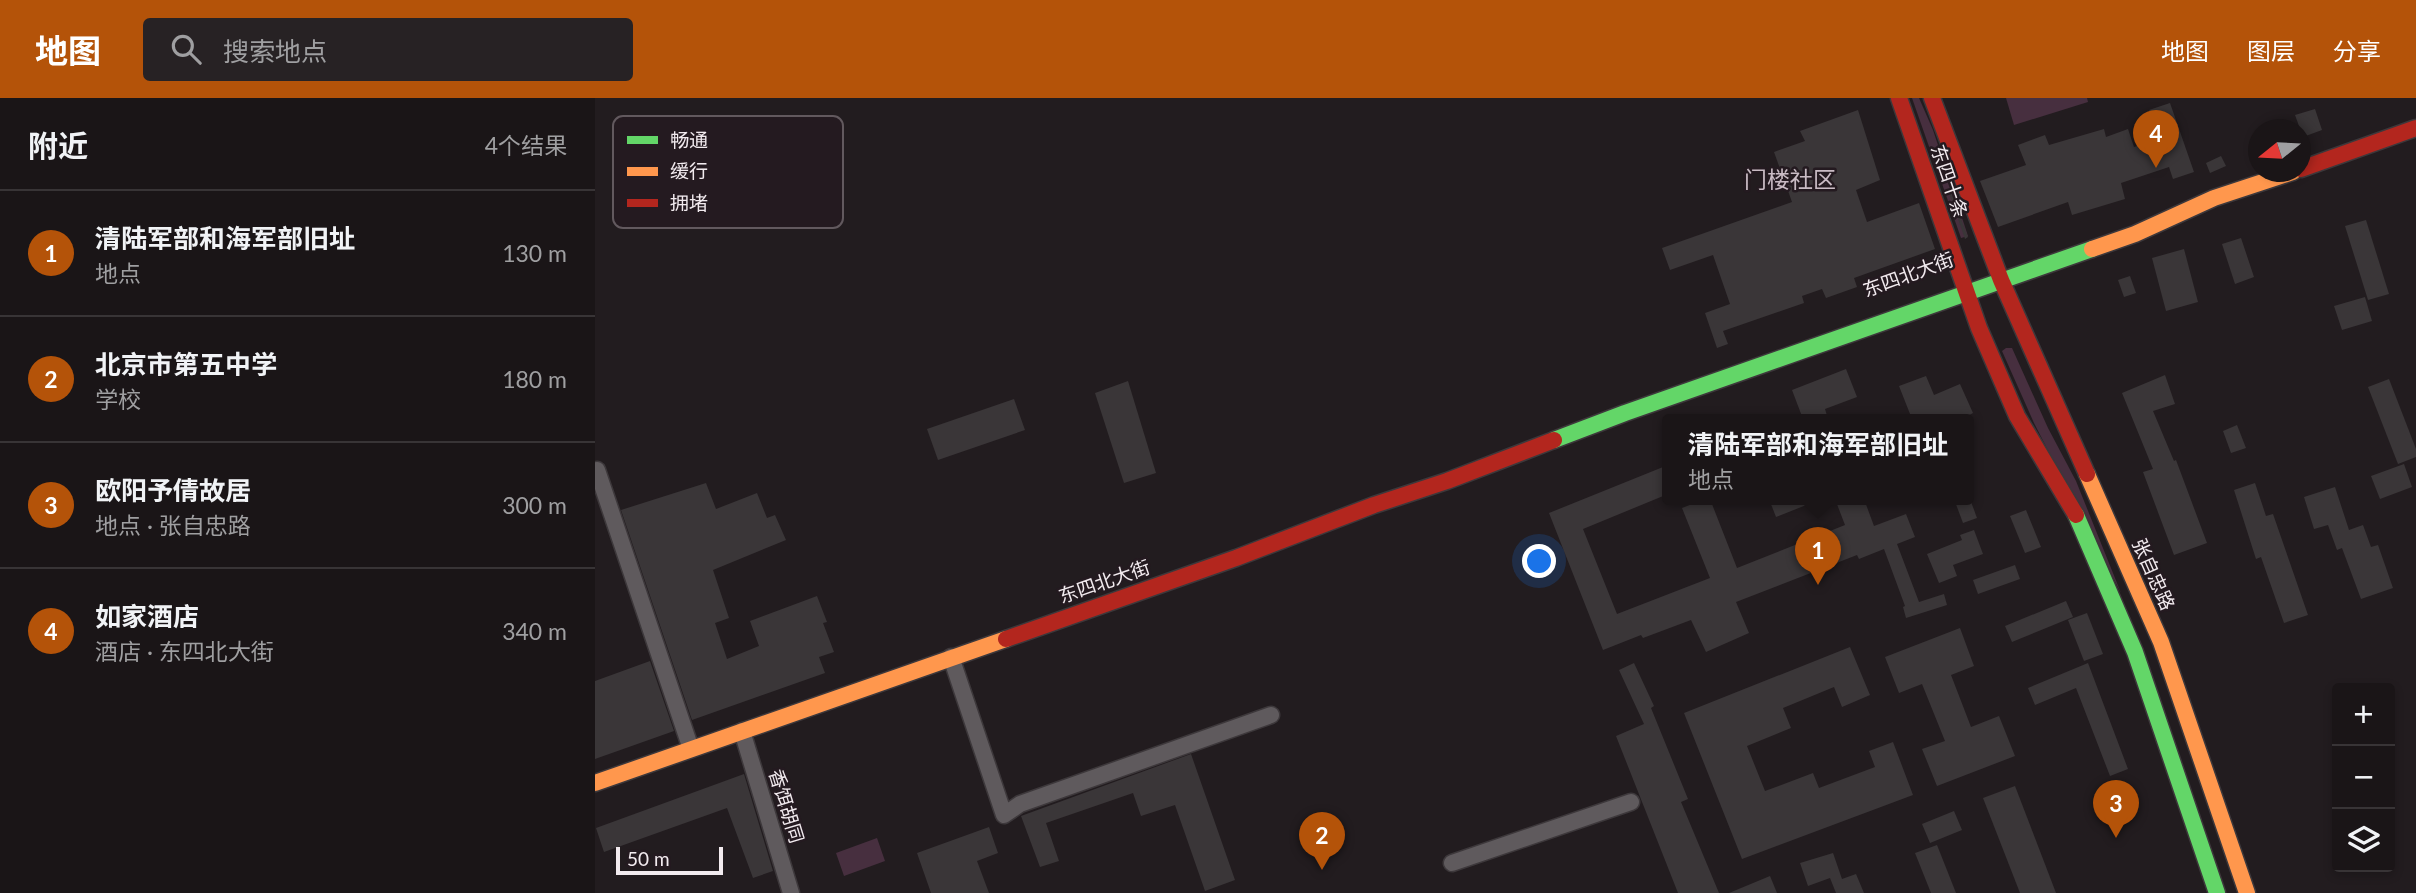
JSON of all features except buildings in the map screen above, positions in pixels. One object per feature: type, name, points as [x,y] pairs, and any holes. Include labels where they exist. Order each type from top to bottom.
[{"type":"main road","name":"东四十条","points":[[1899,98],[1981,272]]},
{"type":"main road","name":"东四十条","points":[[1932,98],[1981,272]]},
{"type":"main road","points":[[2311,165],[2416,128]]},
{"type":"main road","name":"东四北大街","points":[[595,783],[1447,481],[1625,412],[1967,293],[1981,272],[2134,233],[2214,198],[2263,182]]},
{"type":"main road","name":"东四北大街","points":[[2141,214],[2214,198]]},
{"type":"main road","points":[[1981,272],[1967,293],[1979,328],[2017,416],[2074,510],[2135,652],[2217,893]]},
{"type":"main road","name":"张自忠路","points":[[1981,272],[2161,642],[2247,893]]},
{"type":"main road","name":"东四北大街","points":[[1756,350],[1901,299]]},
{"type":"main road","name":"东四北大街","points":[[1625,412],[1720,362]]},
{"type":"street","points":[[597,470],[691,749]]},
{"type":"street","points":[[951,657],[1005,815],[1020,804],[1271,715]]},
{"type":"street","name":"香饵胡同","points":[[742,731],[791,893]]},
{"type":"street","points":[[1452,863],[1631,802]]},
{"type":"shaded area","points":[[1912,98],[1919,98],[1933,130],[1968,236],[1961,238]]},
{"type":"shaded area","points":[[2006,98],[2087,98],[2088,102],[2014,125]]},
{"type":"shaded area","points":[[2012,348],[2048,428],[2076,481],[2121,593],[2034,423],[2002,351]]},
{"type":"shaded area","points":[[877,838],[885,861],[844,876],[836,853]]},
{"type":"traffic: fast","points":[[1554,440],[2092,249]]},
{"type":"traffic: fast","points":[[2076,515],[2135,652],[2217,893]]},
{"type":"traffic: slow","points":[[2092,249],[2135,234],[2214,198],[2263,182]]},
{"type":"traffic: slow","points":[[2087,474],[2161,642],[2247,893]]},
{"type":"traffic: slow","points":[[595,783],[1006,639]]},
{"type":"traffic: jam","points":[[1899,98],[1979,328],[2017,416],[2076,515]]},
{"type":"traffic: jam","points":[[1932,98],[2001,280],[2087,474]]},
{"type":"traffic: jam","points":[[2311,165],[2416,128]]},
{"type":"traffic: jam","points":[[1006,639],[1236,558],[1554,440]]},
{"type":"place","name":"如家酒店","points":[[2156,168]]},
{"type":"place","name":"清陆军部和海军部旧址","points":[[1818,585]]},
{"type":"place","name":"欧阳予倩故居","points":[[2116,838]]},
{"type":"place","name":"北京市第五中学","points":[[1322,870]]},
{"type":"district","name":"门楼社区","points":[[1790,179]]}]
